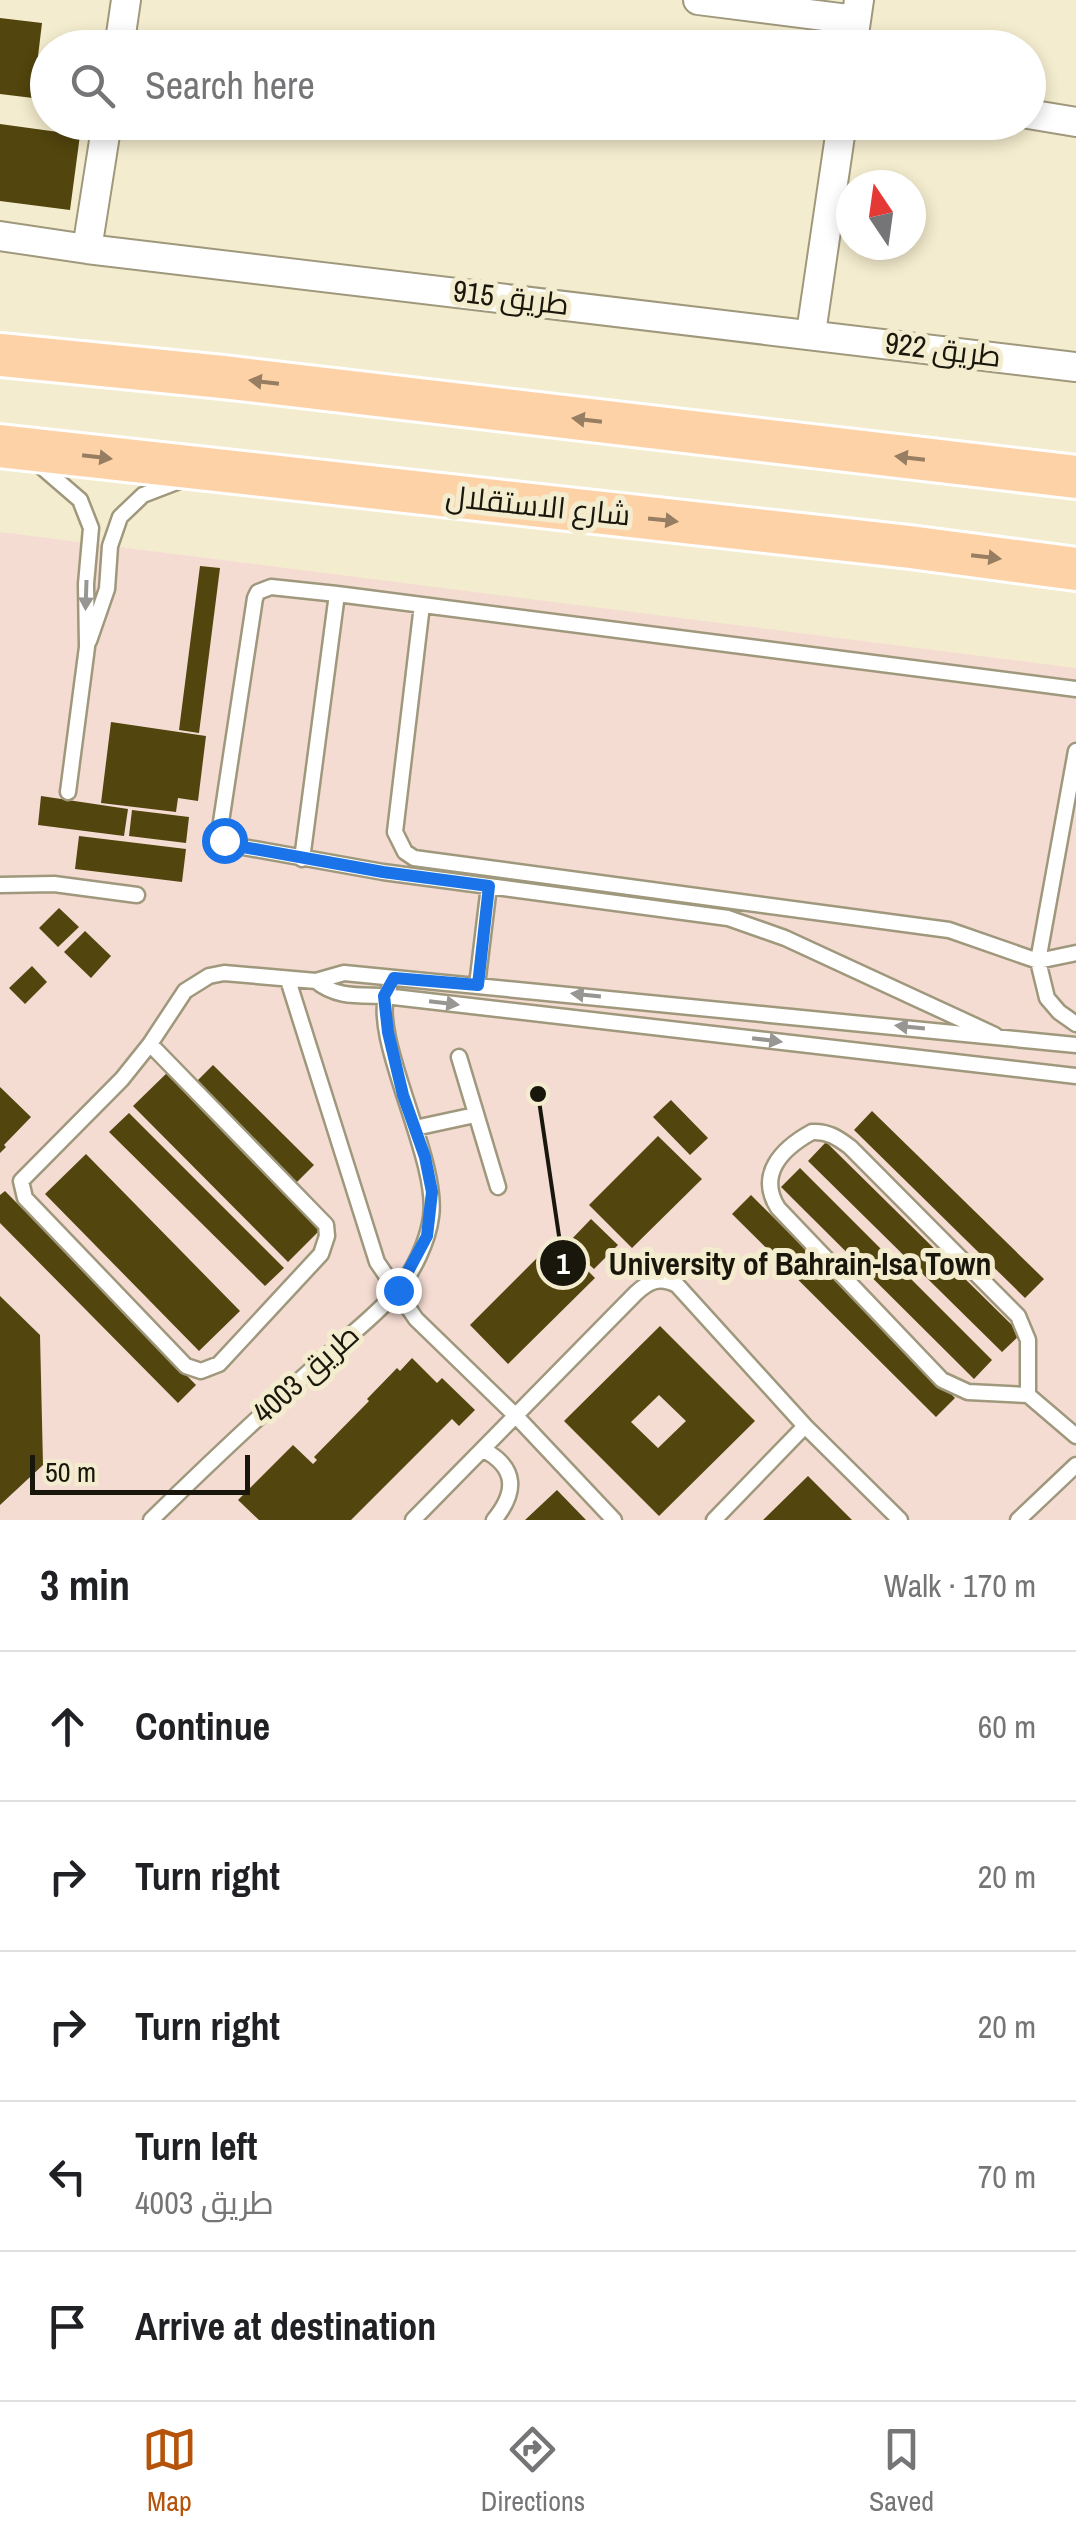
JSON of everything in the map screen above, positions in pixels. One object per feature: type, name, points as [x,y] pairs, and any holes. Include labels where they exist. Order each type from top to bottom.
[{"type":"main road","points":[[0,355],[223,377],[1076,478]]},
{"type":"main road","name":"شارع الاستقلال","points":[[9,447],[1076,569]]},
{"type":"street","points":[[122,30],[126,0]]},
{"type":"street","points":[[698,0],[856,23]]},
{"type":"street","points":[[1046,117],[1076,122]]},
{"type":"street","points":[[87,249],[104,140]]},
{"type":"street","points":[[811,333],[839,140]]},
{"type":"street","name":"طريق 915","points":[[0,236],[811,333]]},
{"type":"street","name":"طريق 922","points":[[811,333],[1076,367]]},
{"type":"lane","points":[[9,447],[80,500],[91,528],[87,646],[68,792]]},
{"type":"lane","points":[[87,646],[107,588],[113,531],[130,504],[208,469]]},
{"type":"lane","points":[[89,561],[109,564]]},
{"type":"lane","points":[[995,1035],[757,927],[728,918],[489,886],[232,845],[224,840],[221,822],[258,592],[270,587],[337,594],[1076,688]]},
{"type":"lane","points":[[302,858],[337,594]]},
{"type":"lane","points":[[422,605],[395,832],[405,852],[414,858],[949,930],[1038,960],[1076,954]]},
{"type":"lane","points":[[1076,752],[1038,960],[1046,998],[1076,1024]]},
{"type":"lane","points":[[0,885],[54,884],[137,894]]},
{"type":"lane","points":[[478,985],[489,886]]},
{"type":"lane","points":[[150,1044],[326,1224],[321,1254],[220,1364],[201,1370],[186,1366],[21,1190],[25,1174],[76,1128],[150,1044],[185,991],[196,982],[224,973],[316,981],[344,972],[1076,1045]]},
{"type":"lane","points":[[384,996],[394,978]]},
{"type":"lane","points":[[288,980],[377,1262],[416,1319],[516,1416],[614,1520]]},
{"type":"lane","points":[[316,981],[341,994],[1076,1076]]},
{"type":"lane","name":"طريق 4003","points":[[152,1520],[191,1479],[398,1290],[427,1236],[432,1214],[429,1175],[388,1032],[384,996]]},
{"type":"lane","points":[[459,1058],[498,1187]]},
{"type":"lane","points":[[415,1128],[475,1114]]},
{"type":"lane","points":[[1028,1395],[1028,1340],[1018,1316],[850,1147],[837,1137],[812,1132],[770,1168],[768,1184],[778,1208],[942,1380],[968,1392],[1028,1395],[1076,1436]]},
{"type":"lane","points":[[413,1520],[636,1293],[654,1280],[666,1280],[677,1285],[805,1426],[900,1520]]},
{"type":"lane","points":[[714,1520],[805,1426]]},
{"type":"lane","points":[[484,1450],[501,1459],[511,1481],[508,1500],[494,1520]]},
{"type":"lane","points":[[1018,1520],[1076,1465]]},
{"type":"shaded area","points":[[0,532],[1076,668],[1076,1520],[0,1520]]},
{"type":"building","points":[[0,18],[42,23],[41,30],[30,30],[30,98],[0,94]]},
{"type":"building","points":[[0,124],[30,128],[30,140],[79,140],[70,210],[0,201]]},
{"type":"building","points":[[200,566],[220,568],[199,733],[179,730]]},
{"type":"building","points":[[111,722],[206,736],[198,801],[178,798],[176,812],[101,803]]},
{"type":"building","points":[[41,796],[128,809],[124,836],[38,825]]},
{"type":"building","points":[[132,810],[189,817],[186,843],[129,836]]},
{"type":"building","points":[[79,836],[186,849],[182,882],[75,869]]},
{"type":"building","points":[[59,908],[79,927],[58,947],[39,928]]},
{"type":"building","points":[[85,931],[111,956],[91,978],[64,952]]},
{"type":"building","points":[[32,966],[47,982],[25,1004],[9,988]]},
{"type":"building","points":[[213,1065],[314,1165],[295,1184],[194,1084]]},
{"type":"building","points":[[170,1070],[324,1226],[288,1262],[133,1106]]},
{"type":"building","points":[[0,1087],[31,1117],[0,1153]]},
{"type":"building","points":[[671,1100],[708,1138],[690,1155],[653,1117]]},
{"type":"building","points":[[872,1111],[1044,1279],[1025,1298],[854,1130]]},
{"type":"building","points":[[129,1113],[284,1268],[265,1286],[109,1132]]},
{"type":"building","points":[[658,1136],[702,1179],[632,1248],[589,1205]]},
{"type":"building","points":[[826,1142],[1021,1334],[1002,1352],[808,1161]]},
{"type":"building","points":[[86,1154],[240,1311],[199,1351],[45,1194]]},
{"type":"building","points":[[800,1168],[992,1360],[974,1379],[781,1187]]},
{"type":"building","points":[[5,1191],[196,1385],[178,1403],[0,1223],[0,1195]]},
{"type":"building","points":[[751,1195],[955,1398],[936,1417],[732,1214]]},
{"type":"building","points":[[591,1219],[618,1245],[594,1269],[567,1244]]},
{"type":"building","points":[[556,1239],[595,1278],[508,1364],[470,1325]]},
{"type":"building","points":[[0,1296],[40,1335],[43,1465],[0,1505]]},
{"type":"building","points":[[660,1326],[755,1421],[659,1516],[564,1421]],"holes":[[[659,1395],[686,1421],[658,1448],[631,1422]]]},
{"type":"building","points":[[412,1358],[437,1383],[442,1378],[475,1410],[459,1426],[452,1419],[351,1520],[259,1520],[238,1500],[293,1445],[313,1464],[317,1460],[314,1457],[367,1399]]},
{"type":"building","points":[[808,1476],[852,1520],[763,1520]]},
{"type":"building","points":[[557,1490],[586,1520],[525,1520]]},
{"type":"place","name":"University of Bahrain-Isa Town","points":[[538,1094]]},
{"type":"route","points":[[224,840],[232,845],[302,858],[489,886],[478,985],[394,978],[384,996],[403,1095],[425,1157],[432,1192],[427,1236],[398,1290]]}]
